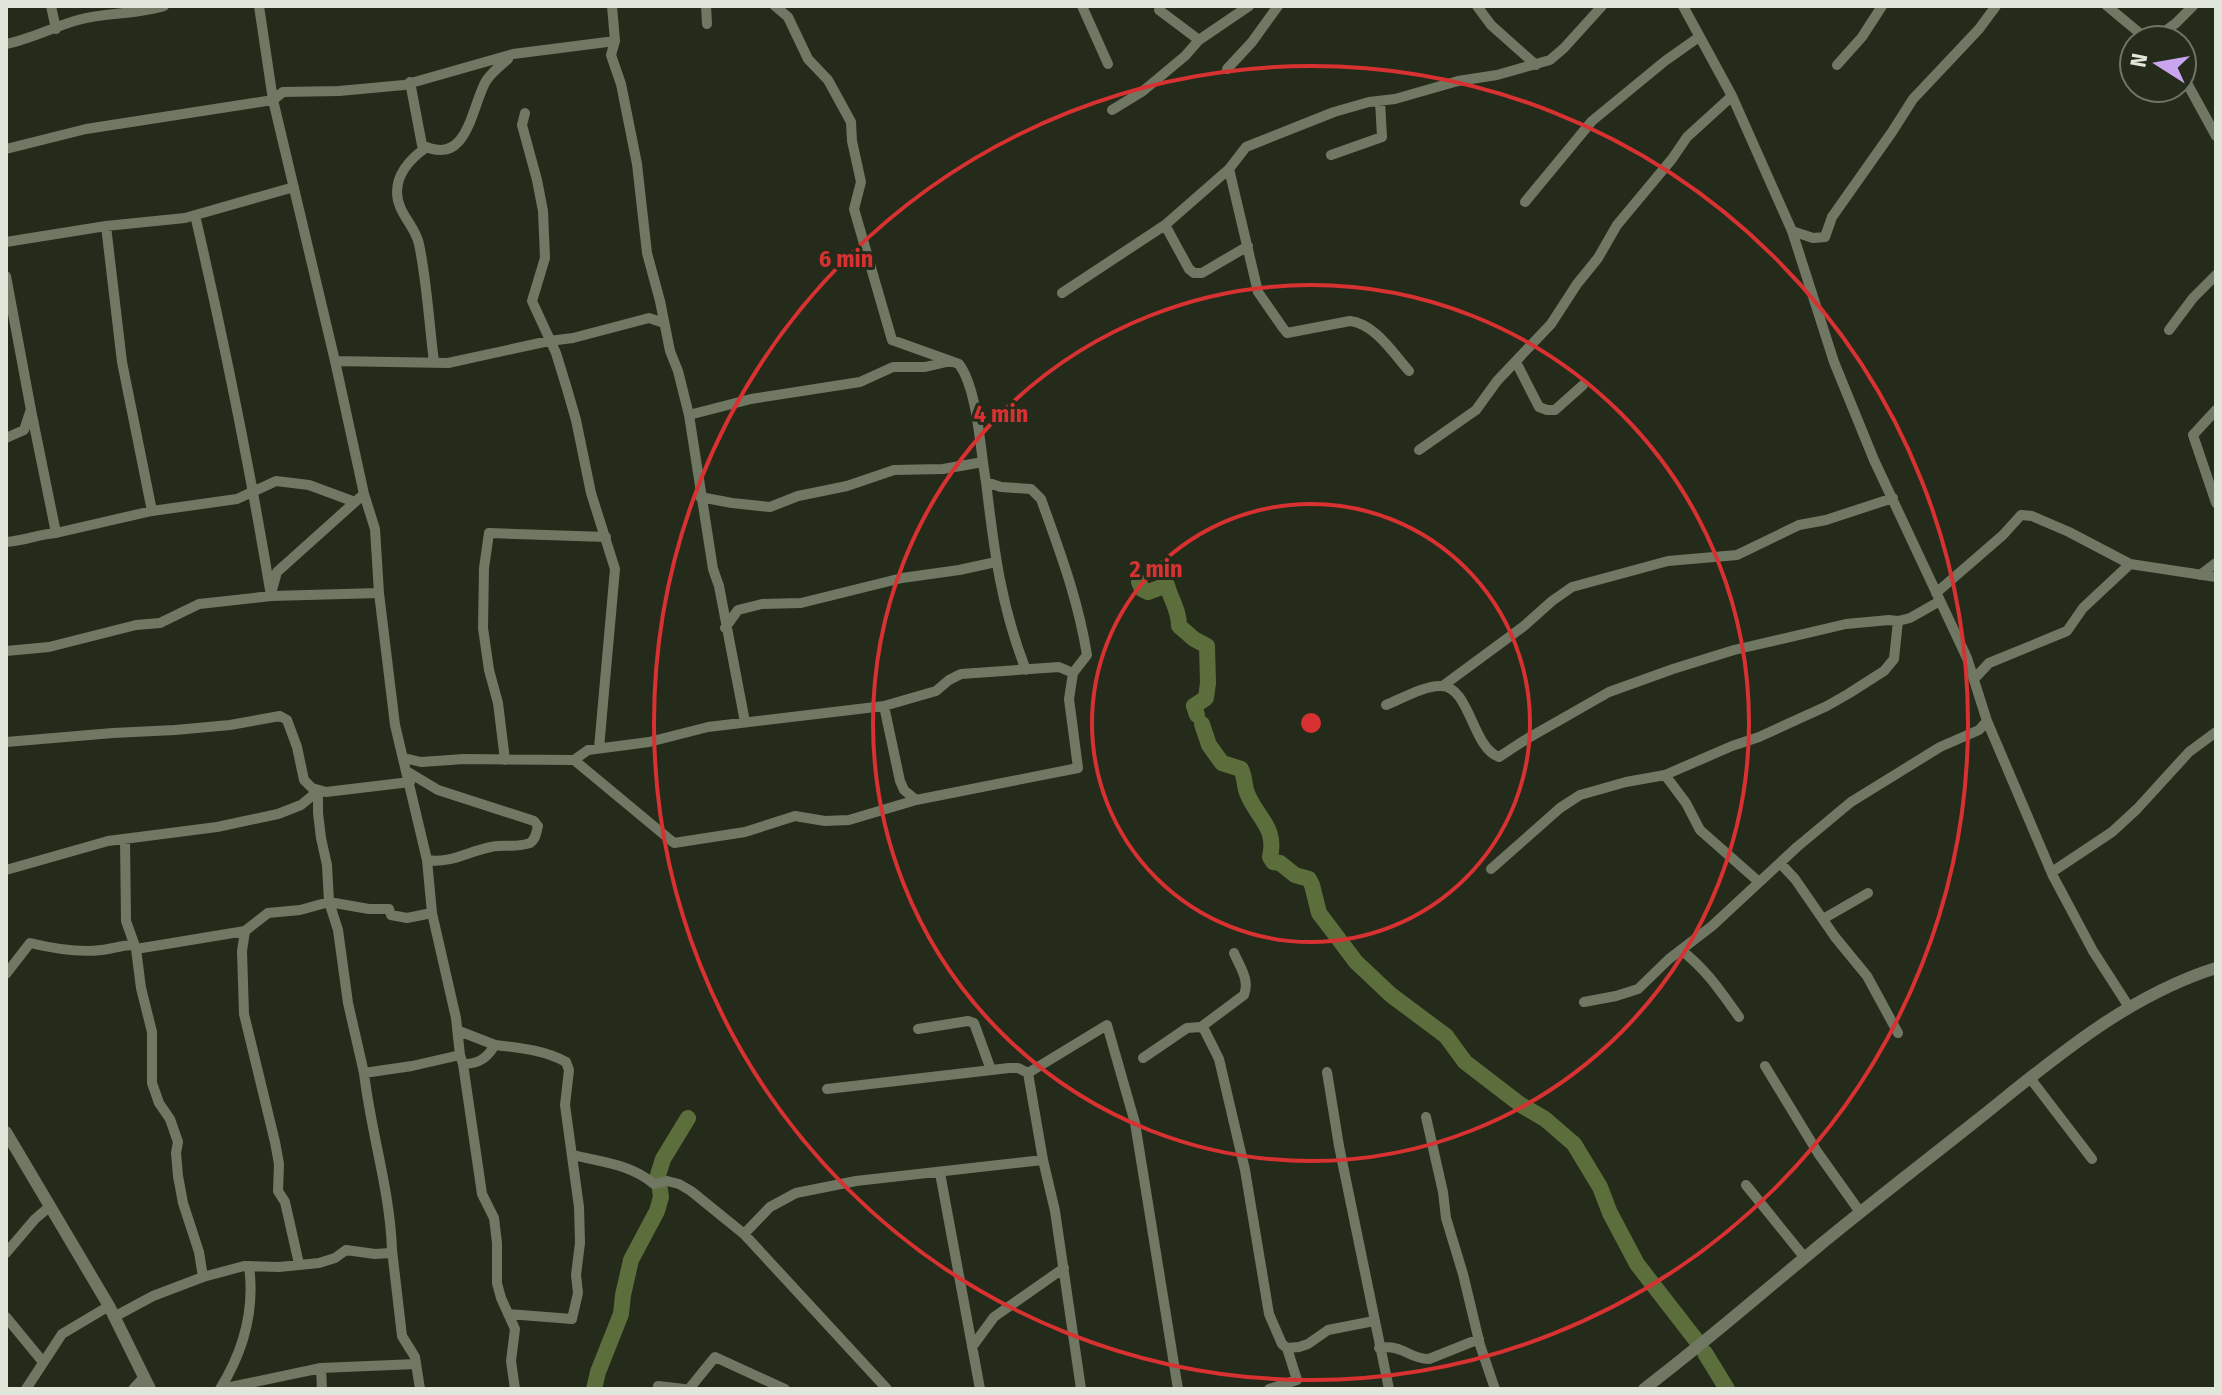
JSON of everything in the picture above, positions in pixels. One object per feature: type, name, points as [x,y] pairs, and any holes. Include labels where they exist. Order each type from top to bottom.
[{"type":"street","points":[[51,6],[56,29]]},
{"type":"street","points":[[259,6],[273,100],[335,361],[360,498],[375,529],[379,593],[395,725],[427,860],[432,913],[459,1031],[482,1194],[494,1218],[497,1283],[515,1329],[511,1361],[515,1389]]},
{"type":"street","points":[[612,6],[615,41],[611,55],[621,84],[634,151],[647,253],[689,415],[713,569],[745,722]]},
{"type":"street","points":[[706,6],[707,24]]},
{"type":"street","points":[[775,6],[788,17],[808,59],[828,80],[851,122],[861,182],[854,209],[892,340],[959,364],[966,377],[977,420],[996,562],[1013,637],[1026,670]]},
{"type":"street","points":[[1082,6],[1108,64]]},
{"type":"street","points":[[1112,110],[1143,91],[1185,56],[1199,40],[1249,6]]},
{"type":"street","points":[[1477,6],[1491,25],[1536,65]]},
{"type":"street","points":[[1062,293],[1165,225],[1229,169],[1246,147],[1334,112],[1550,60],[1602,6]]},
{"type":"street","points":[[1683,6],[1732,96],[1792,231],[1834,362],[1874,460],[1967,658],[1987,721],[2052,872],[2093,951],[2129,1007]]},
{"type":"street","points":[[1837,65],[1862,37],[1882,6]]},
{"type":"street","points":[[1792,231],[1813,238],[1825,237],[1832,217],[1913,99],[1979,29],[1996,6]]},
{"type":"street","points":[[2107,6],[2130,24]]},
{"type":"street","points":[[2174,24],[2193,6]]},
{"type":"street","points":[[6,44],[79,20],[157,7]]},
{"type":"street","points":[[1227,69],[1252,42],[1276,7]]},
{"type":"street","points":[[1159,10],[1199,40]]},
{"type":"street","points":[[1525,202],[1592,121],[1699,37]]},
{"type":"street","points":[[6,149],[86,129],[273,100],[283,92],[404,85],[513,54],[615,41]]},
{"type":"street","points":[[410,82],[422,145],[432,150],[445,149],[457,145],[470,124],[487,80],[513,54]]},
{"type":"street","points":[[1419,450],[1476,410],[1497,381],[1551,324],[1625,215],[1687,137],[1732,96]]},
{"type":"street","points":[[1331,155],[1382,137],[1380,101]]},
{"type":"street","points":[[2198,103],[2216,136]]},
{"type":"street","points":[[525,113],[522,125],[543,211],[545,258],[532,301],[556,353],[591,493],[615,569],[599,748]]},
{"type":"street","points":[[427,147],[411,158],[403,171],[397,194],[400,208],[419,239],[434,362]]},
{"type":"street","points":[[1229,169],[1258,292],[1287,333],[1359,322],[1377,335],[1409,371]]},
{"type":"street","points":[[6,242],[106,226],[171,220],[294,187]]},
{"type":"street","points":[[195,215],[254,492],[271,596]]},
{"type":"street","points":[[1165,225],[1194,273],[1202,273],[1248,246]]},
{"type":"street","points":[[106,226],[122,362],[152,511]]},
{"type":"street","points":[[2169,330],[2193,298],[2216,275]]},
{"type":"street","points":[[6,276],[56,533]]},
{"type":"street","points":[[649,318],[660,301]]},
{"type":"street","points":[[335,361],[448,363],[573,338],[649,318],[664,323]]},
{"type":"street","points":[[6,344],[19,341]]},
{"type":"street","points":[[689,415],[751,399],[860,382],[893,367],[925,367],[951,361]]},
{"type":"street","points":[[1516,362],[1539,407],[1547,410],[1555,410],[1583,385]]},
{"type":"street","points":[[6,438],[24,430],[31,410]]},
{"type":"street","points":[[2216,410],[2193,435],[2216,503]]},
{"type":"street","points":[[700,497],[770,507],[798,496],[847,486],[894,470],[943,469],[983,462]]},
{"type":"street","points":[[6,542],[152,511],[237,499],[276,481],[309,485],[360,498]]},
{"type":"street","points":[[574,760],[674,843],[745,832],[795,816],[825,821],[849,820],[916,800],[1078,768],[1069,699],[1073,673],[1087,655],[1075,596],[1041,499],[1031,489],[1001,487],[986,482]]},
{"type":"street","points":[[271,596],[277,572],[360,498]]},
{"type":"street","points":[[1386,705],[1444,685],[1572,587],[1668,561],[1737,555],[1799,525],[1826,520],[1893,498]]},
{"type":"street","points":[[1444,685],[1460,698],[1491,755],[1499,757],[1609,692],[1673,669],[1734,650],[1846,624],[1910,618],[1938,597],[2021,515],[2032,516],[2069,532],[2130,564],[2216,577]]},
{"type":"street","points":[[505,760],[498,703],[483,628],[484,568],[489,533],[606,537]]},
{"type":"street","points":[[725,628],[738,610],[762,604],[801,603],[902,578],[996,562]]},
{"type":"street","points":[[2200,575],[2216,563]]},
{"type":"street","points":[[1975,678],[1989,663],[2067,631],[2083,608],[2130,564]]},
{"type":"street","points":[[6,651],[49,647],[136,625],[160,623],[199,604],[271,596],[379,593]]},
{"type":"street","points":[[721,600],[738,610]]},
{"type":"street","points":[[1491,869],[1560,808],[1580,795],[1665,775],[1827,706],[1884,671],[1894,659],[1898,621]]},
{"type":"street","points":[[404,758],[421,762],[464,759],[574,760],[588,750],[649,742],[708,727],[884,706],[936,691],[961,674],[1059,667],[1073,673]]},
{"type":"street","points":[[884,706],[900,781],[904,790],[916,800]]},
{"type":"street","points":[[6,742],[230,725],[280,716],[287,720],[304,780],[318,791],[409,777],[438,790],[534,821],[538,826],[532,842],[493,846],[443,862],[427,860]]},
{"type":"street","points":[[1584,1002],[1638,989],[1851,802],[1940,747],[1979,730],[1987,721]]},
{"type":"street","points":[[2052,872],[2112,832],[2189,752],[2216,732]]},
{"type":"street","points":[[1665,775],[1686,803],[1700,830],[1759,882]]},
{"type":"street","points":[[6,870],[108,841],[217,827],[278,814],[301,805],[318,791]]},
{"type":"street","points":[[318,791],[329,902],[338,930],[348,1003],[385,1188],[402,1336],[415,1357],[420,1389]]},
{"type":"street","points":[[125,840],[126,921],[152,1032],[152,1083],[178,1142],[178,1176],[203,1277]]},
{"type":"street","points":[[1780,863],[1867,976],[1898,1033]]},
{"type":"street","points":[[1823,919],[1868,893]]},
{"type":"street","points":[[6,974],[30,943],[101,950],[117,946],[134,947],[245,931],[268,913],[300,910],[329,902],[389,909],[391,915],[407,918],[432,913]]},
{"type":"street","points":[[245,931],[242,951],[244,1014],[275,1142],[279,1164],[278,1191],[285,1202],[299,1264]]},
{"type":"street","points":[[1681,950],[1712,979],[1739,1017]]},
{"type":"street","points":[[1143,1058],[1187,1028],[1201,1027],[1244,995],[1247,987],[1245,978],[1234,953]]},
{"type":"street","points":[[1644,1389],[1704,1344],[1860,1212],[2062,1053],[2129,1007],[2175,983],[2216,968]]},
{"type":"street","points":[[918,1029],[968,1021],[974,1023],[991,1070]]},
{"type":"street","points":[[1028,1073],[1107,1025],[1137,1135],[1178,1389]]},
{"type":"street","points":[[1201,1027],[1219,1059],[1245,1170],[1269,1314],[1276,1335],[1287,1348],[1297,1380],[1269,1389]]},
{"type":"street","points":[[459,1031],[495,1045],[525,1048],[555,1056],[566,1062],[569,1070],[565,1105],[579,1207],[580,1243],[576,1275],[578,1293],[572,1319],[508,1314]]},
{"type":"street","points":[[364,1073],[462,1060],[474,1064],[488,1056],[495,1045]]},
{"type":"street","points":[[1765,1066],[1818,1153],[1860,1212]]},
{"type":"street","points":[[827,1089],[991,1070],[1018,1068],[1028,1073]]},
{"type":"street","points":[[1327,1072],[1339,1146],[1389,1389]]},
{"type":"street","points":[[1028,1073],[1055,1211],[1081,1389]]},
{"type":"street","points":[[2030,1078],[2092,1159]]},
{"type":"street","points":[[1426,1117],[1446,1218],[1495,1389]]},
{"type":"street","points":[[6,1132],[112,1312],[147,1383],[133,1389]]},
{"type":"street","points":[[573,1155],[623,1166],[641,1173],[654,1184],[667,1181],[691,1191],[744,1234],[887,1389]]},
{"type":"street","points":[[744,1234],[770,1207],[796,1193],[856,1181],[1043,1160]]},
{"type":"street","points":[[940,1173],[980,1389]]},
{"type":"street","points":[[1746,1185],[1805,1258]]},
{"type":"street","points":[[6,1253],[49,1207]]},
{"type":"street","points":[[26,1389],[62,1334],[203,1277],[249,1266],[319,1263],[335,1258],[346,1250],[384,1254],[392,1250]]},
{"type":"street","points":[[220,1389],[239,1357],[244,1337],[252,1284],[249,1266]]},
{"type":"street","points":[[972,1347],[994,1317],[1064,1268]]},
{"type":"street","points":[[6,1317],[43,1362]]},
{"type":"street","points":[[1287,1348],[1308,1344],[1328,1330],[1374,1321]]},
{"type":"street","points":[[1379,1348],[1399,1347],[1420,1359],[1429,1359],[1479,1339]]},
{"type":"street","points":[[658,1386],[686,1389],[715,1357],[785,1389]]},
{"type":"street","points":[[220,1389],[321,1368],[416,1364]]},
{"type":"street","points":[[321,1368],[322,1389]]},
{"type":"waterway","points":[[1139,582],[1142,589],[1148,592],[1167,585],[1179,626],[1207,646],[1206,698],[1194,706],[1197,715]]},
{"type":"waterway","points":[[1202,724],[1209,745],[1222,763],[1241,769],[1247,793],[1271,838],[1270,857],[1273,862],[1309,879],[1319,913],[1356,962],[1391,995],[1446,1036],[1465,1062],[1521,1105],[1545,1119],[1574,1144],[1600,1187],[1637,1264],[1696,1340]]},
{"type":"waterway","points":[[594,1389],[621,1314],[631,1260],[657,1211],[661,1197],[658,1175],[663,1159],[688,1118]]},
{"type":"waterway","points":[[1705,1353],[1727,1389]]}]
